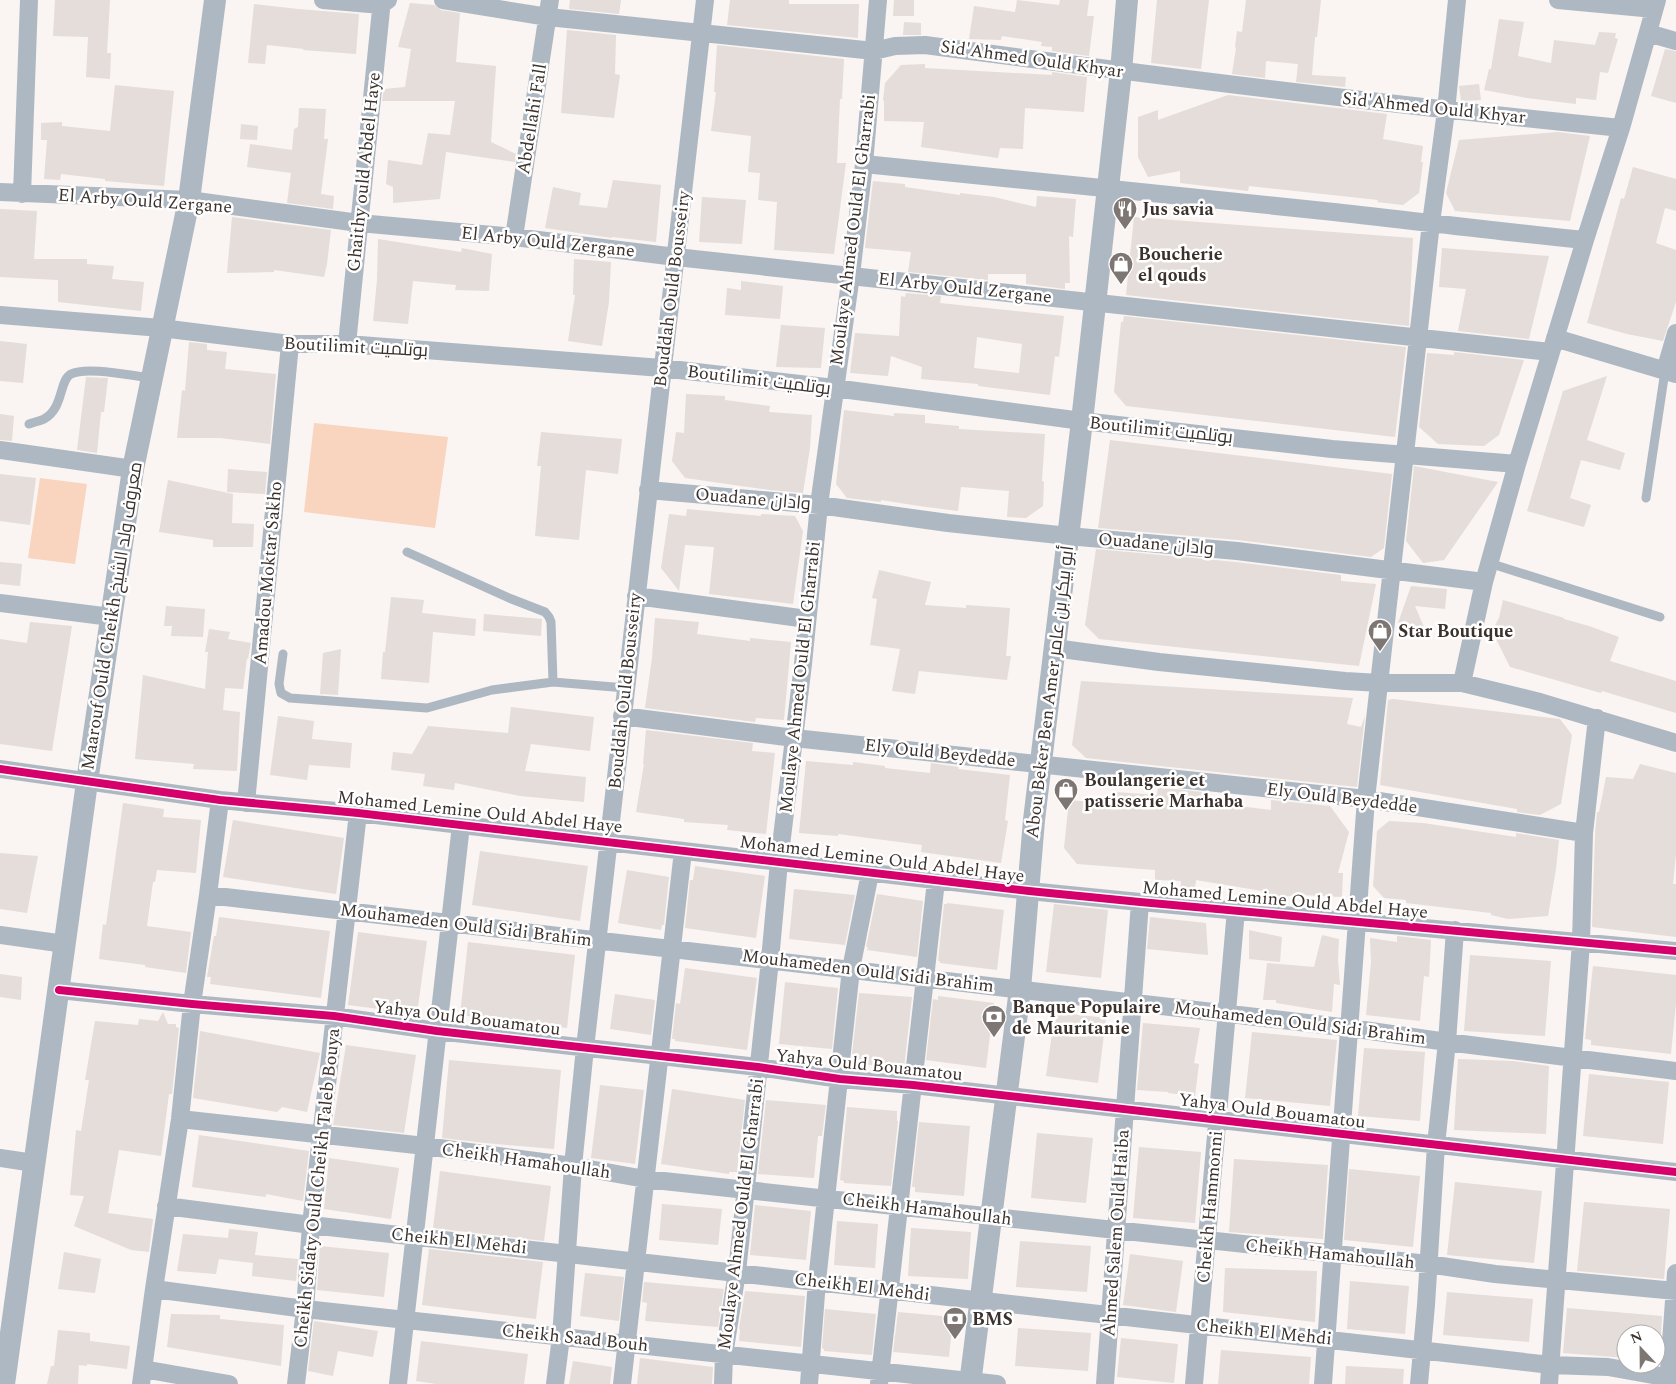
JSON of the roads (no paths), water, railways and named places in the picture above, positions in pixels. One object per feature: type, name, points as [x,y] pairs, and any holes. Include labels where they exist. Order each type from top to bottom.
[{"type":"street","points":[[22,194],[29,0]]},
{"type":"street","name":"Maarouf Ould Cheikh معروف ولد الشيخ","points":[[4,1384],[7,1312],[34,1163],[133,469],[189,200],[215,0]]},
{"type":"street","points":[[323,0],[384,2]]},
{"type":"street","name":"Sid'Ahmed Ould Khyar","points":[[443,0],[549,8],[702,34],[874,51],[896,46],[925,45],[1446,111],[1621,128]]},
{"type":"street","name":"Bouddah Ould Bousseiry","points":[[555,1384],[561,1337],[573,1166],[585,1048],[705,0]]},
{"type":"street","name":"Moulaye Ahmed Ould El Gharrabi","points":[[723,1384],[724,1355],[737,1272],[779,862],[808,619],[818,506],[851,275],[864,164],[878,0]]},
{"type":"street","name":"Abou Beker Ben Amer أبو بيكر بن عامر","points":[[970,1383],[1020,989],[1034,820],[1082,422],[1121,71],[1127,0]]},
{"type":"street","points":[[1323,1384],[1366,799],[1406,454],[1417,338],[1446,111],[1457,0]]},
{"type":"street","points":[[1462,683],[1484,582],[1517,464],[1621,128],[1656,4],[1558,0]]},
{"type":"street","name":"Ghaithy ould Abdel Haye","points":[[347,344],[384,2]]},
{"type":"street","name":"Abdellahi Fall","points":[[514,237],[549,8]]},
{"type":"street","points":[[1648,33],[1676,42]]},
{"type":"street","points":[[864,164],[1108,188],[1585,240]]},
{"type":"street","name":"El Arby Ould Zergane","points":[[0,192],[189,200],[360,223],[514,237],[676,257],[1417,338],[1553,345],[1670,373]]},
{"type":"street","name":"Boutilimit بوتلميت","points":[[0,315],[162,328],[290,344],[347,344],[662,368],[834,388],[1082,422],[1332,450],[1406,454],[1517,464]]},
{"type":"street","points":[[1670,373],[1676,333]]},
{"type":"street","name":"Amadou Moktar Sakho","points":[[246,802],[290,344]]},
{"type":"street","points":[[0,450],[133,469]]},
{"type":"street","name":"Ouadane وادان","points":[[648,490],[818,506],[1068,536],[1237,551],[1484,582]]},
{"type":"street","points":[[636,596],[808,619]]},
{"type":"street","points":[[0,603],[111,617]]},
{"type":"street","points":[[1054,648],[1159,662],[1345,681],[1462,683],[1597,718],[1676,743]]},
{"type":"street","name":"Ely Ould Beydedde","points":[[622,716],[794,738],[1366,799],[1584,833]]},
{"type":"street","points":[[1549,1384],[1581,942],[1584,833],[1597,718]]},
{"type":"street","points":[[0,769],[87,782]]},
{"type":"street","name":"Mohamed Lemine Ould Abdel Haye","points":[[87,782],[220,800],[358,813],[1029,891],[1676,950]]},
{"type":"street","points":[[220,800],[192,1004],[180,1119],[142,1376],[229,1384]]},
{"type":"street","name":"Cheikh Sidaty Ould Cheikh Taleb Bouya","points":[[296,1384],[305,1309],[311,1225],[358,813]]},
{"type":"street","points":[[398,1384],[460,825]]},
{"type":"street","points":[[622,1384],[682,851]]},
{"type":"street","points":[[809,1384],[817,1281],[851,969],[870,873]]},
{"type":"street","points":[[880,1378],[936,881]]},
{"type":"street","name":"Mouhameden Ould Sidi Brahim","points":[[208,895],[1227,1013],[1676,1071]]},
{"type":"street","name":"Ahmed Salem Ould Haiba","points":[[1104,1384],[1134,1003],[1140,902]]},
{"type":"street","name":"Cheikh Hammonni","points":[[1194,1384],[1236,910]]},
{"type":"street","points":[[1419,1384],[1436,1145],[1447,1042],[1455,930]]},
{"type":"street","points":[[0,935],[65,944]]},
{"type":"street","name":"Yahya Ould Bouamatou","points":[[59,990],[334,1016],[437,1031],[758,1067],[840,1079],[913,1085],[1676,1172]]},
{"type":"street","name":"Cheikh Hamahoullah","points":[[180,1119],[425,1146],[573,1166],[645,1179],[1428,1264],[1495,1274],[1557,1278],[1675,1291]]},
{"type":"street","points":[[0,1158],[34,1163]]},
{"type":"street","name":"Cheikh El Mehdi","points":[[166,1206],[311,1225],[1551,1365],[1608,1367],[1671,1380]]},
{"type":"street","points":[[1671,1380],[1676,1273]]},
{"type":"street","name":"Cheikh Saad Bouh","points":[[154,1289],[305,1309],[811,1364],[880,1378],[997,1384]]},
{"type":"lane","points":[[29,424],[44,419],[54,411],[59,402],[64,382],[69,375],[81,371],[94,371],[152,378]]},
{"type":"lane","points":[[1646,498],[1670,373]]},
{"type":"lane","points":[[407,552],[509,598],[545,612],[551,622],[552,682]]},
{"type":"lane","points":[[1490,563],[1660,617]]},
{"type":"lane","points":[[283,654],[281,693],[290,698],[427,708],[492,690],[552,682],[626,688]]},
{"type":"place","name":"Jus savia","points":[[1125,230]]},
{"type":"place","name":"Boucherie el qouds","points":[[1121,285]]},
{"type":"place","name":"Star Boutique","points":[[1380,652]]},
{"type":"place","name":"Boulangerie et patisserie Marhaba","points":[[1066,811]]},
{"type":"place","name":"Banque Populaire de Mauritanie","points":[[994,1038]]},
{"type":"place","name":"BMS","points":[[955,1340]]}]
